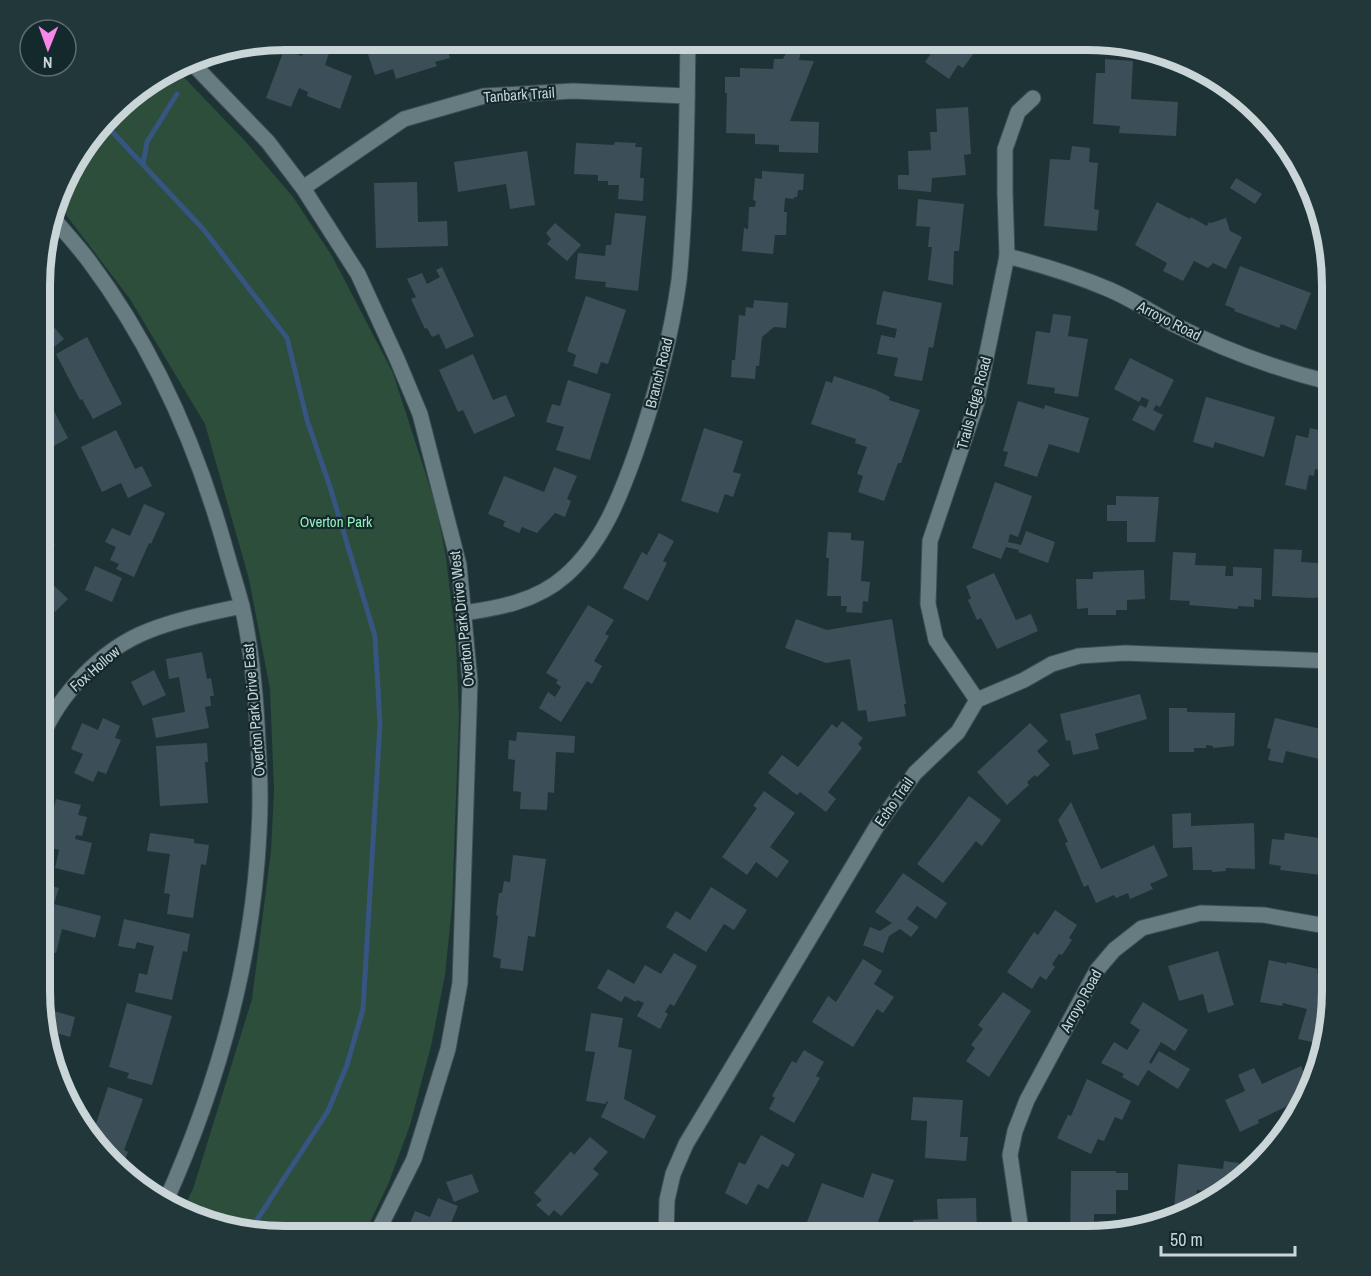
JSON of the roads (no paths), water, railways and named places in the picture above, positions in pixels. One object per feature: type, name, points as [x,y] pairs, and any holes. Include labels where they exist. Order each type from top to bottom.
[{"type":"street","name":"Branch Road","points":[[464,613],[495,609],[538,595],[555,583],[583,558],[612,515],[625,484],[650,411],[679,279],[685,194],[688,50]]},
{"type":"street","name":"Overton Park Drive West","points":[[196,67],[262,135],[303,188],[358,274],[420,414],[459,565],[470,681],[460,983],[446,1058],[414,1159],[380,1226]]},
{"type":"street","name":"Tanbark Trail","points":[[303,188],[404,119],[484,96],[573,91],[687,96]]},
{"type":"street","name":"Trails Edge Road","points":[[977,700],[936,640],[928,604],[930,541],[977,402],[1007,256],[1005,149],[1018,112],[1033,98]]},
{"type":"street","name":"Overton Park Drive East","points":[[58,224],[88,259],[109,289],[159,373],[200,467],[242,606],[257,704],[261,795],[257,870],[235,1004],[199,1119],[168,1196]]},
{"type":"street","name":"Arroyo Road","points":[[1007,256],[1065,271],[1110,290],[1173,324],[1237,354],[1322,381]]},
{"type":"street","name":"Fox Hollow","points":[[50,720],[62,699],[108,654],[147,632],[191,618],[242,606]]},
{"type":"street","points":[[977,700],[1024,680],[1052,664],[1078,656],[1125,653],[1322,661]]},
{"type":"street","name":"Echo Trail","points":[[666,1226],[667,1200],[673,1173],[686,1144],[877,826],[915,772],[958,732],[977,700]]},
{"type":"street","name":"Arroyo Road","points":[[1020,1226],[1010,1155],[1015,1131],[1027,1100],[1097,970],[1114,950],[1142,928],[1202,913],[1264,915],[1322,925]]},
{"type":"waterway","points":[[143,164],[147,142],[177,94]]},
{"type":"waterway","points":[[109,129],[204,230],[287,338],[307,420],[330,487],[375,636],[380,724],[363,1009],[347,1065],[328,1111],[254,1224]]},
{"type":"park label","name":"Overton Park","points":[[336,522]]}]
